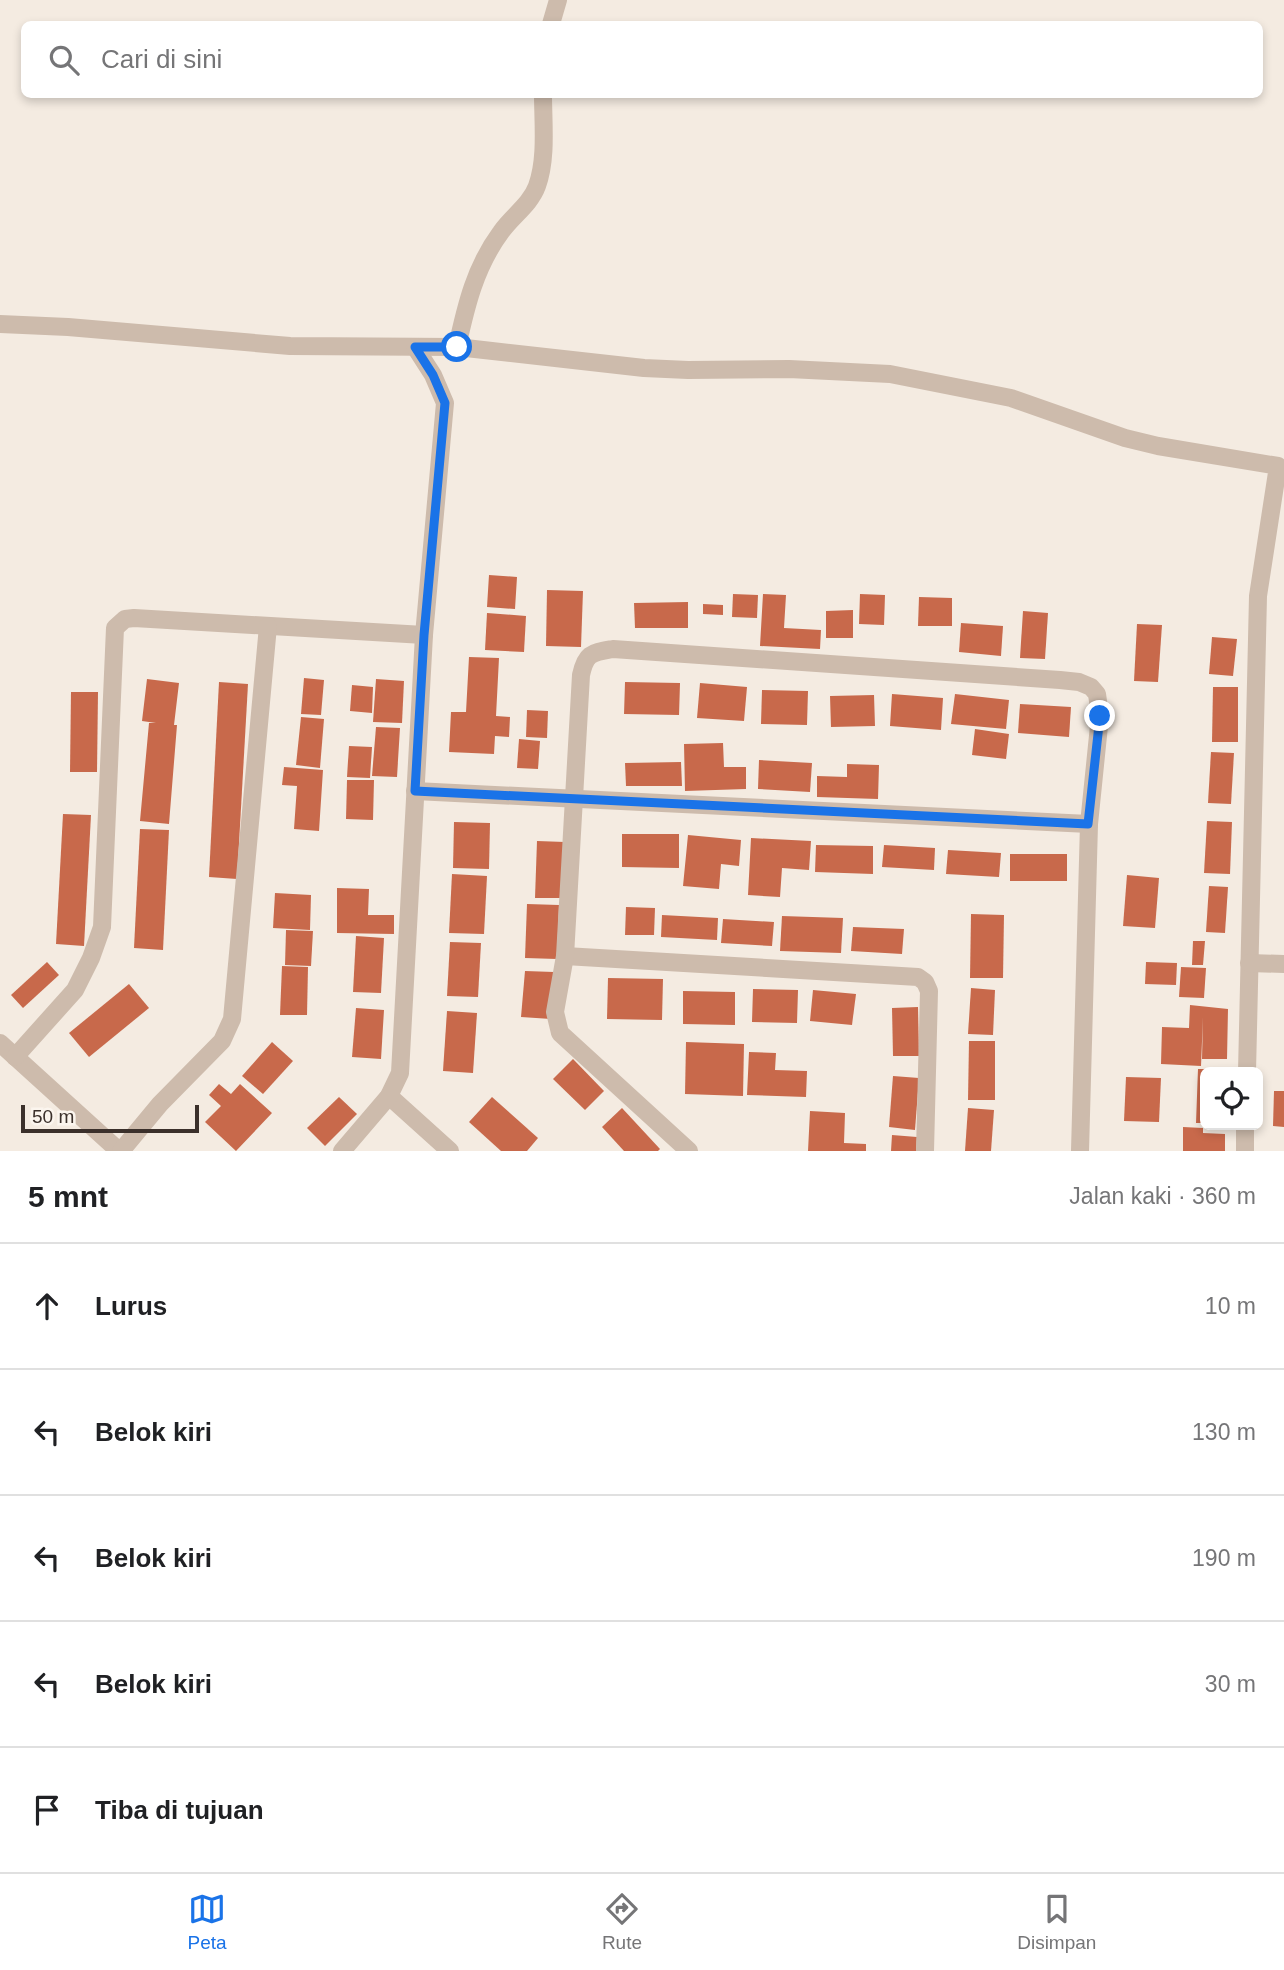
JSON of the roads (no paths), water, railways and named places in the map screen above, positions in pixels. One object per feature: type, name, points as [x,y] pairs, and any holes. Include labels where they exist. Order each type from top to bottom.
[{"type":"street","points":[[552,21],[558,0]]},
{"type":"street","points":[[457,347],[474,281],[485,256],[502,231],[529,201],[537,186],[541,167],[543,98]]},
{"type":"street","points":[[0,324],[68,327],[290,346],[457,347],[655,368],[890,374],[1011,398],[1125,438],[1158,446],[1278,466],[1258,596],[1247,1067]]},
{"type":"street","points":[[342,1151],[389,1097],[400,1073],[424,635],[445,403],[433,375],[415,347]]},
{"type":"street","points":[[15,1057],[75,990],[91,958],[102,927],[115,628],[125,619],[134,618],[424,635]]},
{"type":"street","points":[[0,1043],[120,1151],[160,1104],[222,1041],[232,1019],[268,626]]},
{"type":"street","points":[[689,1151],[560,1033],[555,1012],[565,956],[583,668],[585,660],[594,652],[613,649],[1079,682],[1091,687],[1097,694],[1100,716],[1088,824],[1080,1151]]},
{"type":"street","points":[[415,791],[1088,824]]},
{"type":"street","points":[[565,956],[918,977],[925,982],[929,991],[925,1151]]},
{"type":"street","points":[[1249,964],[1284,964]]},
{"type":"street","points":[[389,1097],[450,1151]]},
{"type":"street","points":[[1245,1130],[1245,1151]]}]
